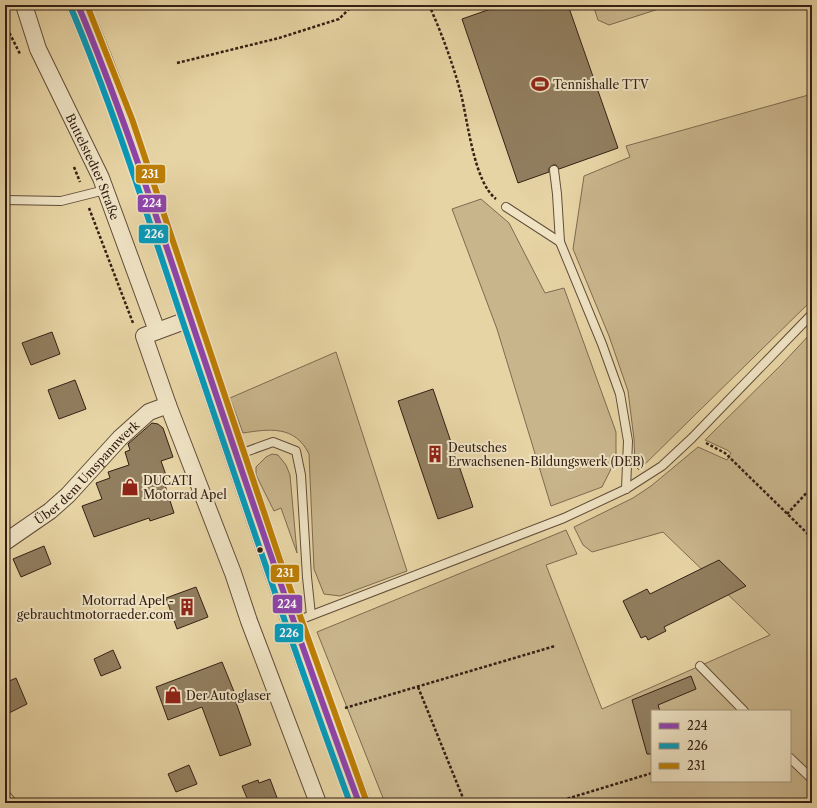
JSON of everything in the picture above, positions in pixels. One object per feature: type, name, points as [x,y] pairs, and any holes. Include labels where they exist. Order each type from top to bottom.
[{"type":"main road","points":[[78,5],[95,43],[128,130],[258,521],[302,619],[359,803]]},
{"type":"street","name":"Buttelstedter Straße","points":[[24,5],[38,49],[101,178],[151,334],[168,405],[233,573],[249,621],[318,803]]},
{"type":"street","points":[[151,334],[190,319]]},
{"type":"street","name":"Über dem Umspannwerk","points":[[5,542],[62,501],[120,438],[150,412],[168,405]]},
{"type":"lane","points":[[554,170],[560,242],[602,344],[620,394],[628,441],[626,489]]},
{"type":"lane","points":[[5,200],[61,201],[105,190]]},
{"type":"lane","points":[[506,207],[560,242]]},
{"type":"lane","points":[[237,455],[273,442],[296,451],[301,475],[307,577],[302,619],[551,523],[626,489],[662,466],[692,438],[812,314]]},
{"type":"lane","points":[[700,666],[743,710]]},
{"type":"lane","points":[[791,759],[812,779]]},
{"type":"lane","points":[[5,794],[13,803]]},
{"type":"path","points":[[177,63],[279,38],[339,19],[353,5]]},
{"type":"path","points":[[429,5],[442,34],[460,93],[479,173],[490,194],[506,207]]},
{"type":"path","points":[[85,195],[136,331],[151,334]]},
{"type":"path","points":[[692,438],[713,446],[725,453],[812,538]]},
{"type":"path","points":[[787,514],[812,487]]},
{"type":"path","points":[[342,709],[555,646]]},
{"type":"path","points":[[418,687],[466,803]]},
{"type":"path","points":[[554,803],[651,773]]},
{"type":"shaded area","points":[[593,5],[671,5],[609,25],[598,20]]},
{"type":"shaded area","points":[[812,94],[812,300],[639,470],[635,466],[634,439],[628,391],[609,336],[573,249],[584,176],[630,157],[626,146]]},
{"type":"shaded area","points":[[481,199],[509,223],[545,293],[564,288],[616,432],[616,459],[602,487],[551,506],[497,329],[452,209]]},
{"type":"shaded area","points":[[812,332],[812,803],[385,803],[317,632],[566,530],[577,554],[546,565],[602,709],[770,635],[663,532],[592,552],[583,545],[574,527],[633,498],[651,486],[698,447],[727,460],[731,453],[705,440],[782,364]]},
{"type":"shaded area","points":[[336,352],[407,571],[340,596],[324,594],[314,569],[309,454],[296,438],[280,431],[272,430],[243,433],[230,398]]},
{"type":"shaded area","points":[[272,454],[278,455],[286,465],[290,475],[297,553],[281,508],[274,511],[256,475],[256,467],[266,457]]},
{"type":"building","name":"Tennishalle TTV","points":[[502,5],[568,5],[618,148],[559,169],[556,165],[553,165],[549,168],[549,172],[518,183],[462,19]]},
{"type":"building","points":[[52,332],[60,354],[31,365],[22,343]]},
{"type":"building","points":[[75,380],[86,409],[59,419],[48,390]]},
{"type":"building","name":"Deutsches Erwachsenen-Bildungswerk (DEB)","points":[[433,389],[473,507],[438,519],[398,401]]},
{"type":"building","points":[[152,423],[158,424],[163,428],[173,457],[161,461],[167,478],[163,479],[174,513],[150,521],[149,518],[94,537],[82,506],[102,499],[96,483],[110,478],[108,472],[129,465],[125,452],[130,450],[128,444]]},
{"type":"building","points":[[44,546],[51,564],[21,577],[13,559]]},
{"type":"building","points":[[719,560],[746,586],[664,627],[666,631],[648,640],[646,636],[641,638],[623,601],[647,589],[650,594]]},
{"type":"building","name":"Motorrad Apel - gebrauchtmotorraeder.com","points":[[196,587],[208,617],[177,629],[166,598]]},
{"type":"building","points":[[113,650],[121,668],[101,676],[94,659]]},
{"type":"building","points":[[222,662],[235,694],[233,694],[251,745],[220,756],[202,707],[168,720],[156,687]]},
{"type":"building","points":[[691,676],[696,689],[658,705],[660,710],[651,710],[651,754],[647,754],[632,700]]},
{"type":"building","points":[[16,678],[27,704],[5,715],[5,683]]},
{"type":"building","points":[[189,765],[197,784],[176,792],[168,774]]},
{"type":"building","points":[[270,779],[279,803],[249,803],[242,786],[258,780],[259,783]]},
{"type":"transit line","name":"224","points":[[78,5],[111,88],[141,172],[277,573],[359,803]]},
{"type":"transit line","name":"231","points":[[87,5],[132,119],[280,560],[366,800]]},
{"type":"transit line","name":"226","points":[[71,8],[104,91],[134,174],[268,574],[350,803]]},
{"type":"place","name":"Tennishalle TTV","points":[[540,84]]},
{"type":"place","name":"Deutsches Erwachsenen-Bildungswerk (DEB)","points":[[435,454]]},
{"type":"place","name":"DUCATI Motorrad Apel","points":[[130,487]]},
{"type":"place","name":"Motorrad Apel - gebrauchtmotorraeder.com","points":[[187,607]]},
{"type":"place","name":"Der Autoglaser","points":[[173,695]]}]
